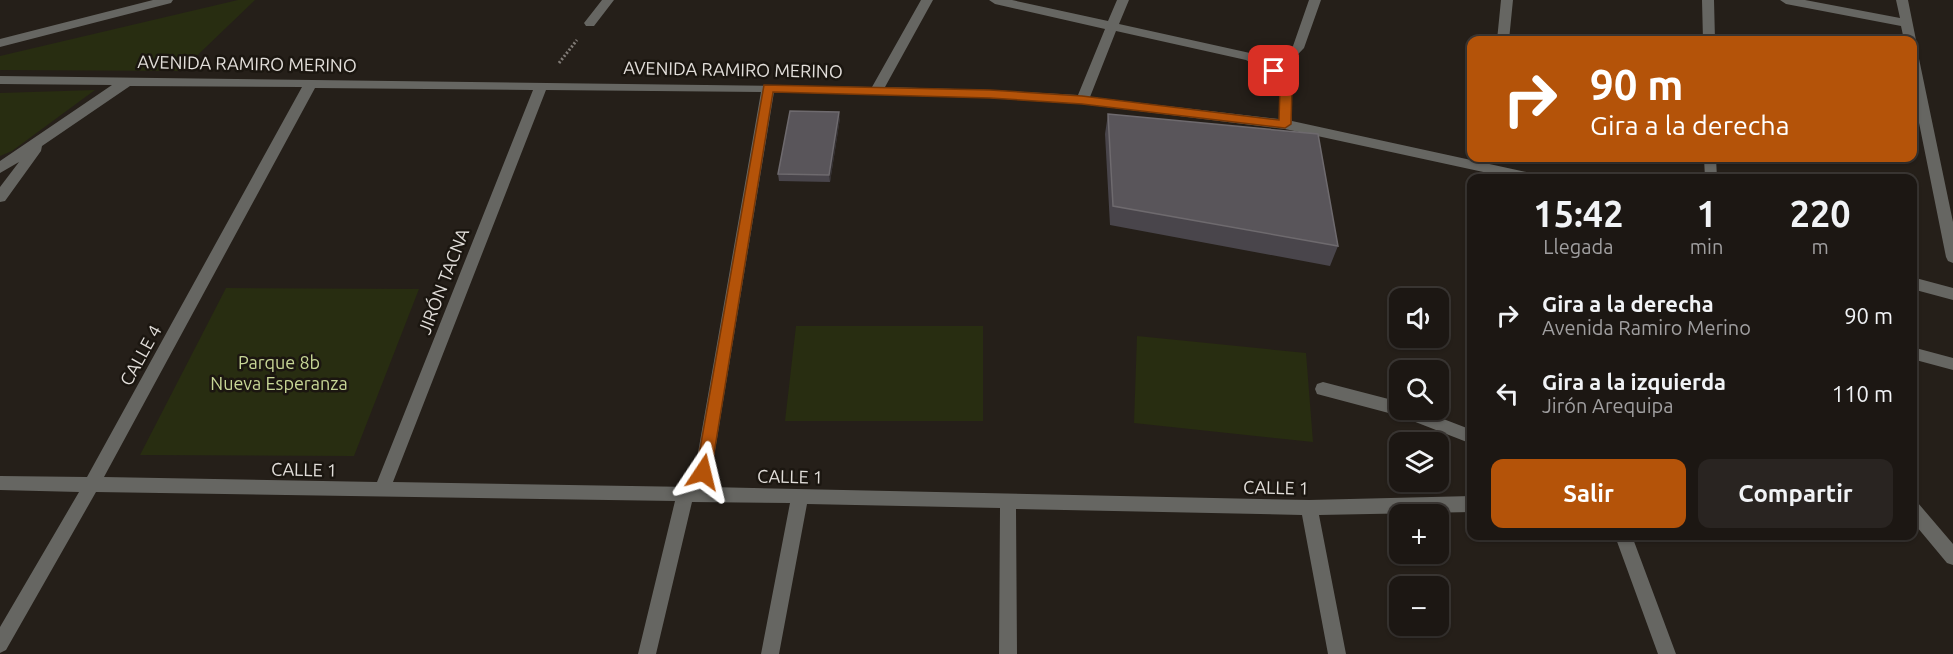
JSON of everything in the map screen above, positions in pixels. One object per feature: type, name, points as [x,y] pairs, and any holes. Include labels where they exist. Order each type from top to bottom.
[{"type":"street","points":[[0,44],[167,0]]},
{"type":"street","points":[[590,23],[608,0]]},
{"type":"street","points":[[876,91],[927,0]]},
{"type":"street","points":[[996,0],[1250,57],[1274,71],[1286,88],[1285,124]]},
{"type":"street","points":[[1082,100],[1123,0]]},
{"type":"street","points":[[1274,71],[1298,48],[1315,0]]},
{"type":"street","points":[[1503,36],[1507,0]]},
{"type":"street","points":[[1708,0],[1709,36]]},
{"type":"street","points":[[1786,0],[1906,23]]},
{"type":"street","points":[[1902,0],[1909,36]]},
{"type":"street","points":[[1917,79],[1953,257]]},
{"type":"street","name":"AVENIDA RAMIRO MERINO","points":[[0,80],[768,88],[1082,100],[1285,124],[1513,174]]},
{"type":"street","points":[[0,168],[129,80]]},
{"type":"street","name":"CALLE 4","points":[[0,644],[91,486],[311,83]]},
{"type":"street","name":"JIRÓN TACNA","points":[[382,490],[541,86]]},
{"type":"street","points":[[647,654],[692,494],[768,88]]},
{"type":"street","points":[[0,196],[43,139]]},
{"type":"street","points":[[1917,284],[1953,294]]},
{"type":"street","points":[[1917,353],[1953,364]]},
{"type":"street","points":[[1323,389],[1389,406]]},
{"type":"street","points":[[1429,420],[1467,435]]},
{"type":"street","name":"CALLE 1","points":[[0,483],[800,496],[1309,508],[1467,504]]},
{"type":"street","points":[[770,654],[800,496]]},
{"type":"street","points":[[1008,501],[1008,654]]},
{"type":"street","points":[[1309,508],[1336,654]]},
{"type":"street","points":[[1917,514],[1953,558]]},
{"type":"street","points":[[1625,540],[1667,654]]},
{"type":"path","points":[[541,86],[590,23]]},
{"type":"green space","points":[[238,0],[255,0],[181,71],[0,70],[0,56]]},
{"type":"green space","points":[[95,90],[12,151],[0,156],[0,93]]},
{"type":"green space","name":"Parque 8b Nueva Esperanza","points":[[226,288],[419,289],[354,456],[140,455]]},
{"type":"green space","points":[[796,326],[983,326],[983,421],[785,421]]},
{"type":"green space","points":[[1137,336],[1306,353],[1313,442],[1134,423]]},
{"type":"building","points":[[790,111],[839,112],[829,175],[778,174]]},
{"type":"building","points":[[1108,114],[1318,134],[1338,246],[1113,206]]},
{"type":"route","points":[[703,472],[768,88],[990,94],[1082,100],[1285,124],[1286,88],[1274,71]]}]
